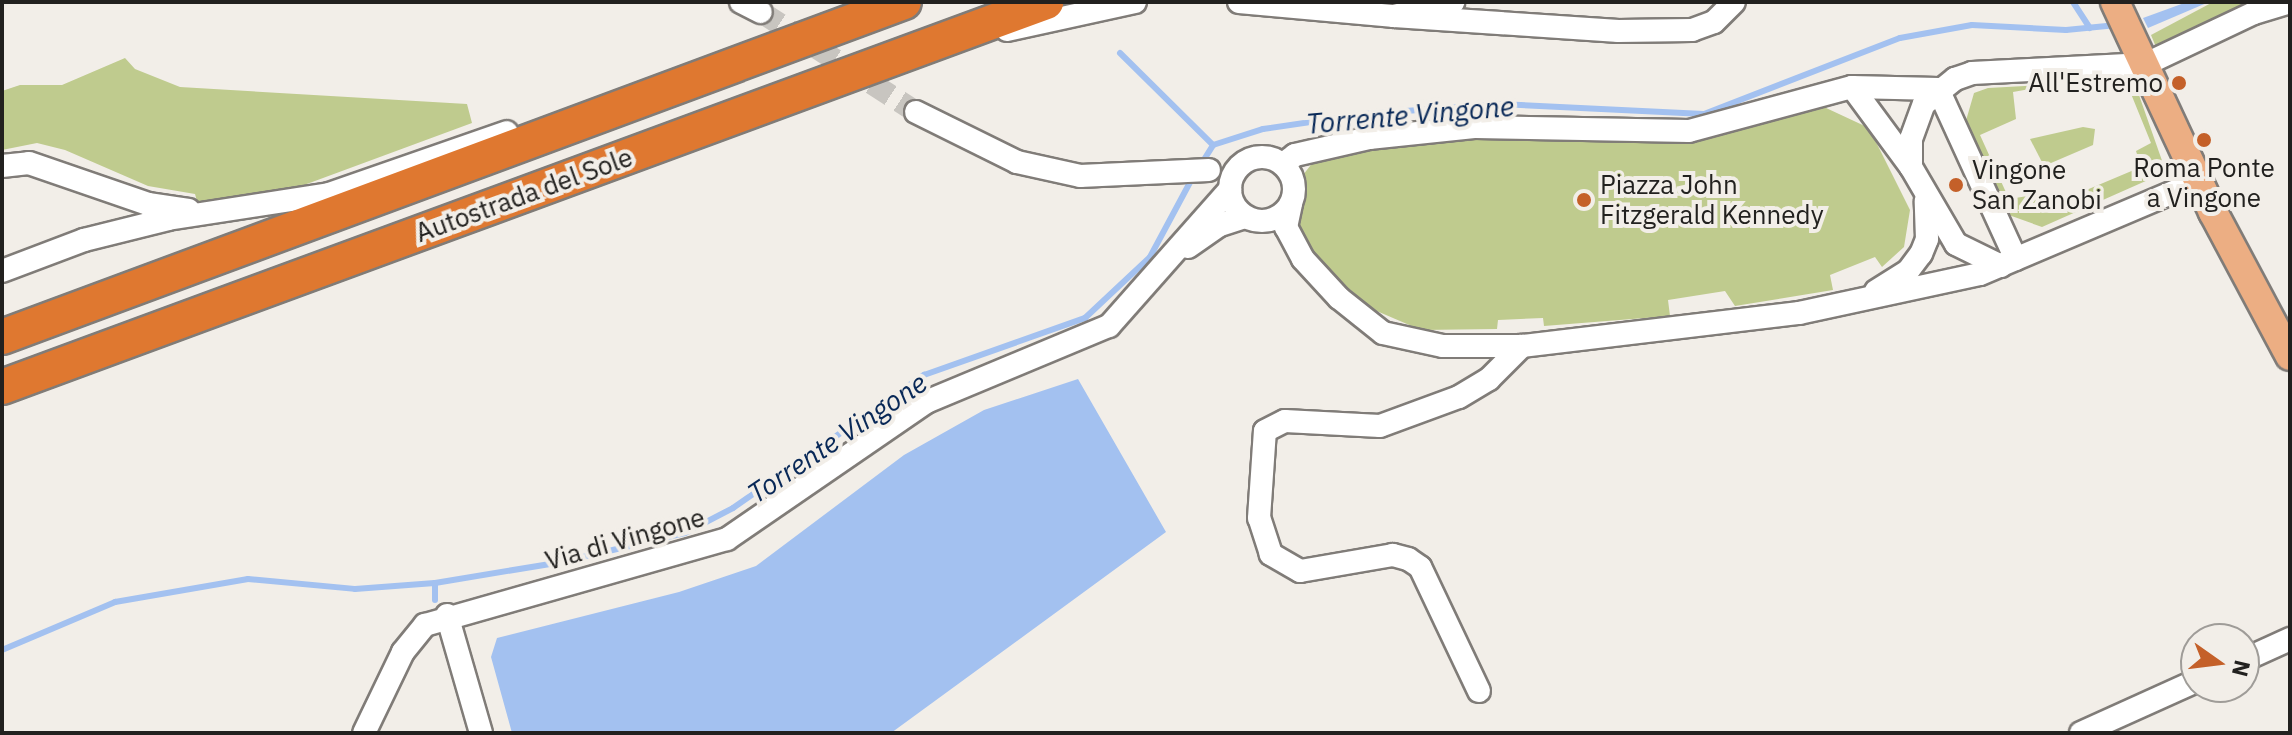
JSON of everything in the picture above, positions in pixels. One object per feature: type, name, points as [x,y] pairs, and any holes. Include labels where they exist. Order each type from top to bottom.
[{"type":"highway","name":"Autostrada del Sole","points":[[2,337],[904,2]]},
{"type":"highway","name":"Autostrada del Sole","points":[[2,387],[1046,2]]},
{"type":"main road","points":[[2115,2],[2199,181],[2290,356]]},
{"type":"street","points":[[909,53],[1135,2]]},
{"type":"street","points":[[1239,2],[1618,31],[1692,30],[1714,22],[1734,2]]},
{"type":"street","points":[[1394,16],[1453,2]]},
{"type":"street","points":[[1283,164],[1295,155],[1369,138],[1476,127],[1689,131],[1852,87],[1938,89],[1972,73],[2095,71],[2290,2]]},
{"type":"street","points":[[2,271],[84,240],[329,194],[779,46]]},
{"type":"street","points":[[1852,87],[1911,167],[1956,244],[1999,267]]},
{"type":"street","points":[[1911,167],[1914,124],[1938,89]]},
{"type":"street","points":[[1938,89],[1999,267]]},
{"type":"street","points":[[916,112],[1017,162],[1080,176],[1182,173],[1266,157],[1283,164],[1294,183],[1286,227],[1303,259]]},
{"type":"street","points":[[1230,186],[1248,160]]},
{"type":"street","points":[[2,166],[29,163],[148,204],[214,214]]},
{"type":"street","points":[[1209,170],[1230,186],[1248,218],[1303,259],[1339,298],[1383,333],[1443,346],[1522,346],[1690,329],[1854,301],[1999,267],[2199,181]]},
{"type":"street","name":"Via di Vingone","points":[[364,733],[403,652],[425,625],[447,615],[694,552],[727,539],[926,402],[1109,326],[1171,259],[1230,186]]},
{"type":"street","points":[[1854,301],[1896,280],[1921,254],[1929,218],[1925,192]]},
{"type":"street","points":[[1248,218],[1277,218],[1291,204]]},
{"type":"street","name":"Via di Vingone","points":[[1171,259],[1220,225],[1248,218]]},
{"type":"street","points":[[1479,691],[1420,567],[1408,559],[1393,555],[1300,571],[1271,554],[1259,518],[1265,431],[1285,421],[1380,426],[1459,397],[1489,379],[1522,346]]},
{"type":"street","points":[[447,615],[481,733]]},
{"type":"street","points":[[2260,653],[2290,639]]},
{"type":"street","points":[[2081,733],[2180,688]]},
{"type":"green space","points":[[2213,2],[2248,2],[2156,47],[2151,35]]},
{"type":"green space","points":[[125,58],[135,69],[180,87],[467,104],[472,123],[234,211],[200,212],[195,194],[148,186],[65,150],[37,143],[2,150],[2,91],[20,85],[62,85]]},
{"type":"green space","points":[[2125,74],[2133,78],[2166,172],[2042,227],[2006,214],[1965,124],[1974,93],[1988,88],[2059,84],[2013,92],[2016,119],[1980,135],[2009,199],[2034,195],[2039,210],[2141,167],[2136,151],[2151,143],[2127,84],[2111,84]]},
{"type":"green space","name":"Piazza John Fitzgerald Kennedy","points":[[1824,107],[1869,128],[1910,210],[1904,247],[1882,267],[1875,257],[1830,275],[1833,290],[1735,306],[1725,291],[1668,300],[1670,316],[1544,326],[1543,318],[1498,320],[1497,329],[1421,330],[1372,309],[1314,258],[1294,229],[1304,195],[1303,175],[1317,157],[1450,139],[1550,137],[1656,142]]},
{"type":"green space","points":[[2083,127],[2095,129],[2093,145],[2044,166],[2030,139]]},
{"type":"water","points":[[2187,2],[2209,2],[2148,28],[2143,18]]},
{"type":"water","points":[[1078,379],[1166,532],[891,733],[512,733],[491,657],[497,638],[679,592],[756,566],[904,455],[984,410]]},
{"type":"waterway","points":[[2073,2],[2090,28]]},
{"type":"waterway","name":"Torrente Vingone","points":[[1200,166],[1213,145],[1263,129],[1365,114],[1500,104],[1704,114],[1900,38],[1972,25],[2066,30],[2117,25]]},
{"type":"waterway","points":[[1120,53],[1213,145]]},
{"type":"waterway","name":"Torrente Vingone","points":[[2,650],[115,602],[248,579],[355,589],[435,583],[562,562],[685,533],[733,508],[924,375],[1085,318],[1150,257],[1194,175]]},
{"type":"waterway","points":[[435,583],[435,600]]},
{"type":"tunnel","points":[[761,12],[916,112]]},
{"type":"place","name":"All'Estremo","points":[[2179,83]]},
{"type":"place","name":"Roma Ponte a Vingone","points":[[2204,140]]},
{"type":"place","name":"Vingone San Zanobi","points":[[1956,185]]},
{"type":"place","name":"Piazza John Fitzgerald Kennedy","points":[[1584,200]]}]
